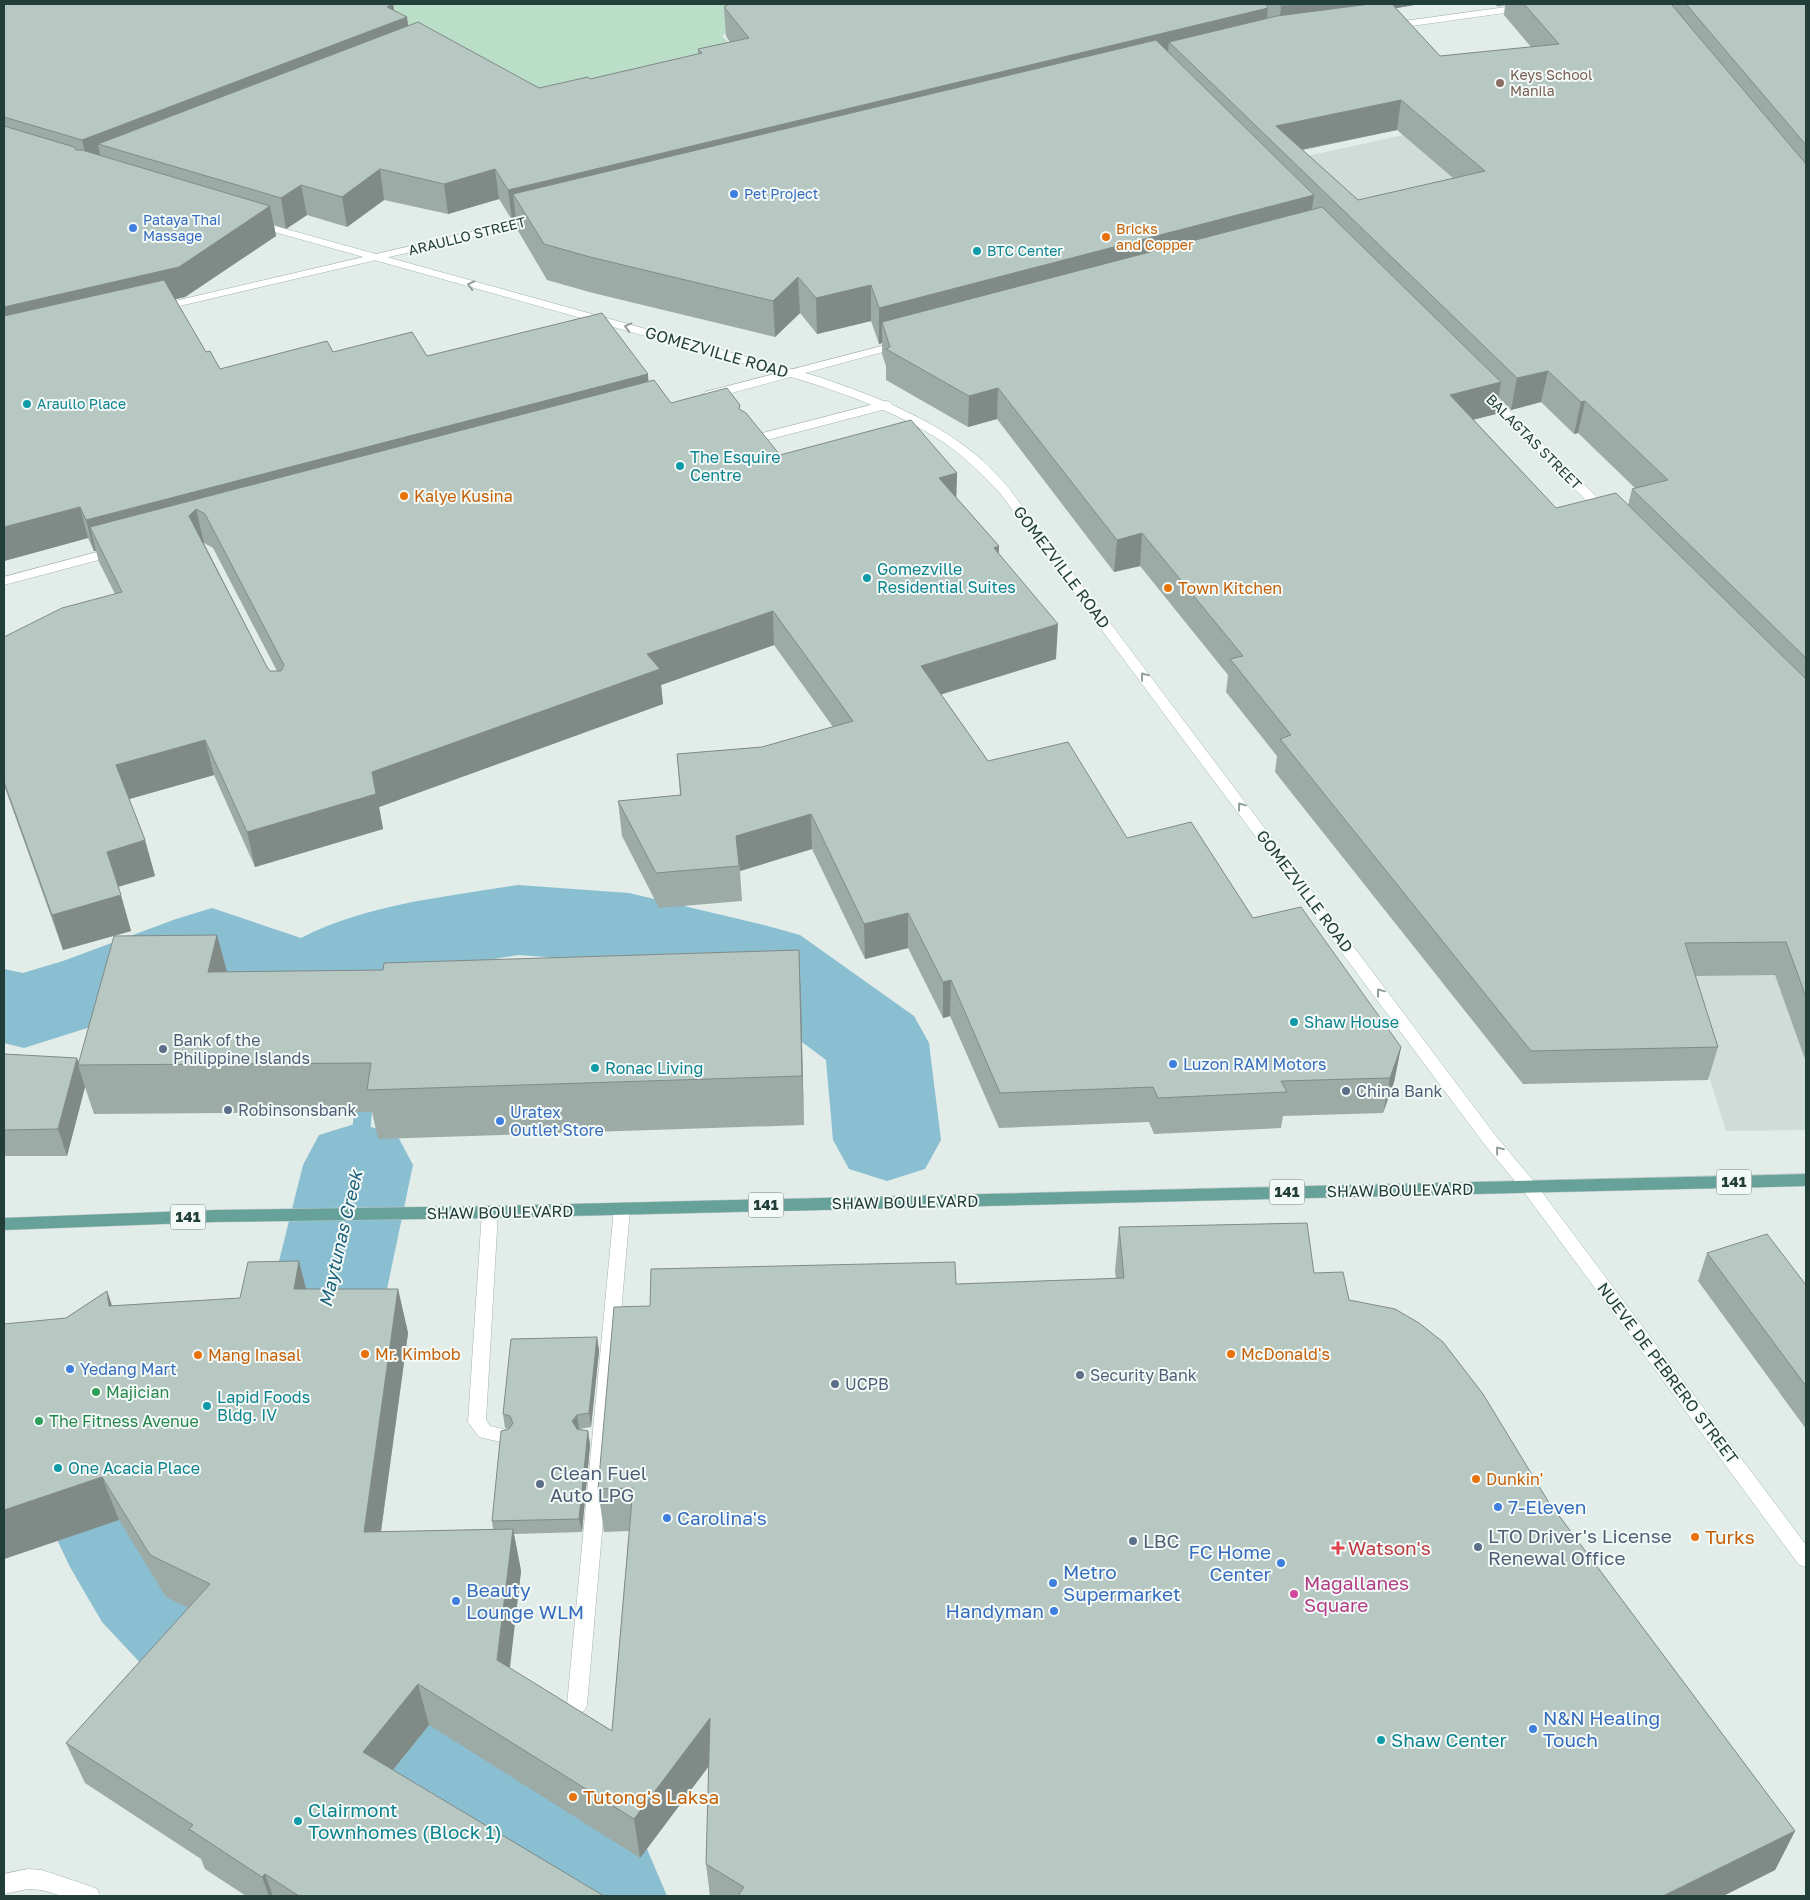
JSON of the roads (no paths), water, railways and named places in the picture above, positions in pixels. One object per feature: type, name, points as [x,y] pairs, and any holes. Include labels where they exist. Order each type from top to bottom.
[{"type":"main road","points":[[1376,28],[1547,4]]},
{"type":"main road","name":"ARAULLO STREET","points":[[149,310],[547,217]]},
{"type":"main road","name":"GOMEZVILLE ROAD","points":[[244,221],[831,385],[886,405],[930,427],[962,448],[993,476],[1004,490],[1490,1140],[1530,1188]]},
{"type":"main road","points":[[697,399],[908,342]]},
{"type":"main road","name":"BALAGTAS STREET","points":[[1476,384],[1616,523]]},
{"type":"main road","points":[[748,442],[886,405]]},
{"type":"main road","points":[[4,581],[128,548]]},
{"type":"main road","name":"SHAW BOULEVARD","points":[[4,1224],[234,1216],[622,1209],[1806,1180]]},
{"type":"main road","name":"NUEVE DE PEBRERO STREET","points":[[1530,1188],[1806,1559]]},
{"type":"main road","points":[[577,1706],[593,1436],[622,1209]]},
{"type":"main road","points":[[490,1212],[476,1422],[485,1432],[505,1436]]},
{"type":"main road","points":[[4,1884],[28,1879],[42,1880],[90,1896]]},
{"type":"waterway","points":[[4,1006],[24,1011],[99,987],[212,944],[307,979],[358,952],[400,940],[518,920],[629,928],[764,961],[877,1043],[887,1140]]},
{"type":"waterway","name":"Maytunas Creek","points":[[358,1165],[365,1091]]},
{"type":"waterway","name":"Maytunas Creek","points":[[358,1165],[324,1313],[278,1441],[194,1490],[114,1529],[146,1583],[205,1644],[351,1715],[477,1789],[598,1896]]},
{"type":"place","name":"Keys School Manila","points":[[1500,83]]},
{"type":"place","name":"Pet Project","points":[[734,194]]},
{"type":"place","name":"Pataya Thai Massage","points":[[133,228]]},
{"type":"place","name":"Bricks and Copper","points":[[1106,237]]},
{"type":"place","name":"BTC Center","points":[[977,251]]},
{"type":"place","name":"Araullo Place","points":[[27,404]]},
{"type":"place","name":"The Esquire Centre","points":[[680,466]]},
{"type":"place","name":"Kalye Kusina","points":[[404,496]]},
{"type":"place","name":"Gomezville Residential Suites","points":[[867,578]]},
{"type":"place","name":"Town Kitchen","points":[[1168,588]]},
{"type":"place","name":"Shaw House","points":[[1294,1022]]},
{"type":"place","name":"Bank of the Philippine Islands","points":[[163,1049]]},
{"type":"place","name":"Luzon RAM Motors","points":[[1173,1064]]},
{"type":"place","name":"Ronac Living","points":[[595,1068]]},
{"type":"place","name":"China Bank","points":[[1346,1091]]},
{"type":"place","name":"Robinsonsbank","points":[[228,1110]]},
{"type":"place","name":"Uratex Outlet Store","points":[[500,1121]]},
{"type":"place","name":"Mr. Kimbob","points":[[365,1354]]},
{"type":"place","name":"McDonald's","points":[[1231,1354]]},
{"type":"place","name":"Mang Inasal","points":[[198,1355]]},
{"type":"place","name":"Yedang Mart","points":[[70,1369]]},
{"type":"place","name":"Security Bank","points":[[1080,1375]]},
{"type":"place","name":"UCPB","points":[[835,1384]]},
{"type":"place","name":"Majician","points":[[96,1392]]},
{"type":"place","name":"Lapid Foods Bldg. IV","points":[[207,1406]]},
{"type":"place","name":"The Fitness Avenue","points":[[39,1421]]},
{"type":"place","name":"One Acacia Place","points":[[58,1468]]},
{"type":"place","name":"Dunkin'","points":[[1476,1479]]},
{"type":"place","name":"Clean Fuel Auto LPG","points":[[540,1484]]},
{"type":"place","name":"7-Eleven","points":[[1498,1507]]},
{"type":"place","name":"Carolina's","points":[[667,1518]]},
{"type":"place","name":"Turks","points":[[1695,1537]]},
{"type":"place","name":"LBC","points":[[1133,1541]]},
{"type":"place","name":"LTO Driver's License Renewal Office","points":[[1478,1547]]},
{"type":"place","name":"Watson's","points":[[1338,1548]]},
{"type":"place","name":"FC Home Center","points":[[1281,1563]]},
{"type":"place","name":"Metro Supermarket","points":[[1053,1583]]},
{"type":"place","name":"Magallanes Square","points":[[1294,1594]]},
{"type":"place","name":"Beauty Lounge WLM","points":[[456,1601]]},
{"type":"place","name":"Handyman","points":[[1054,1611]]},
{"type":"place","name":"N&N Healing Touch","points":[[1533,1729]]},
{"type":"place","name":"Shaw Center","points":[[1381,1740]]},
{"type":"place","name":"Tutong's Laksa","points":[[573,1797]]},
{"type":"place","name":"Clairmont Townhomes (Block 1)","points":[[298,1821]]}]
